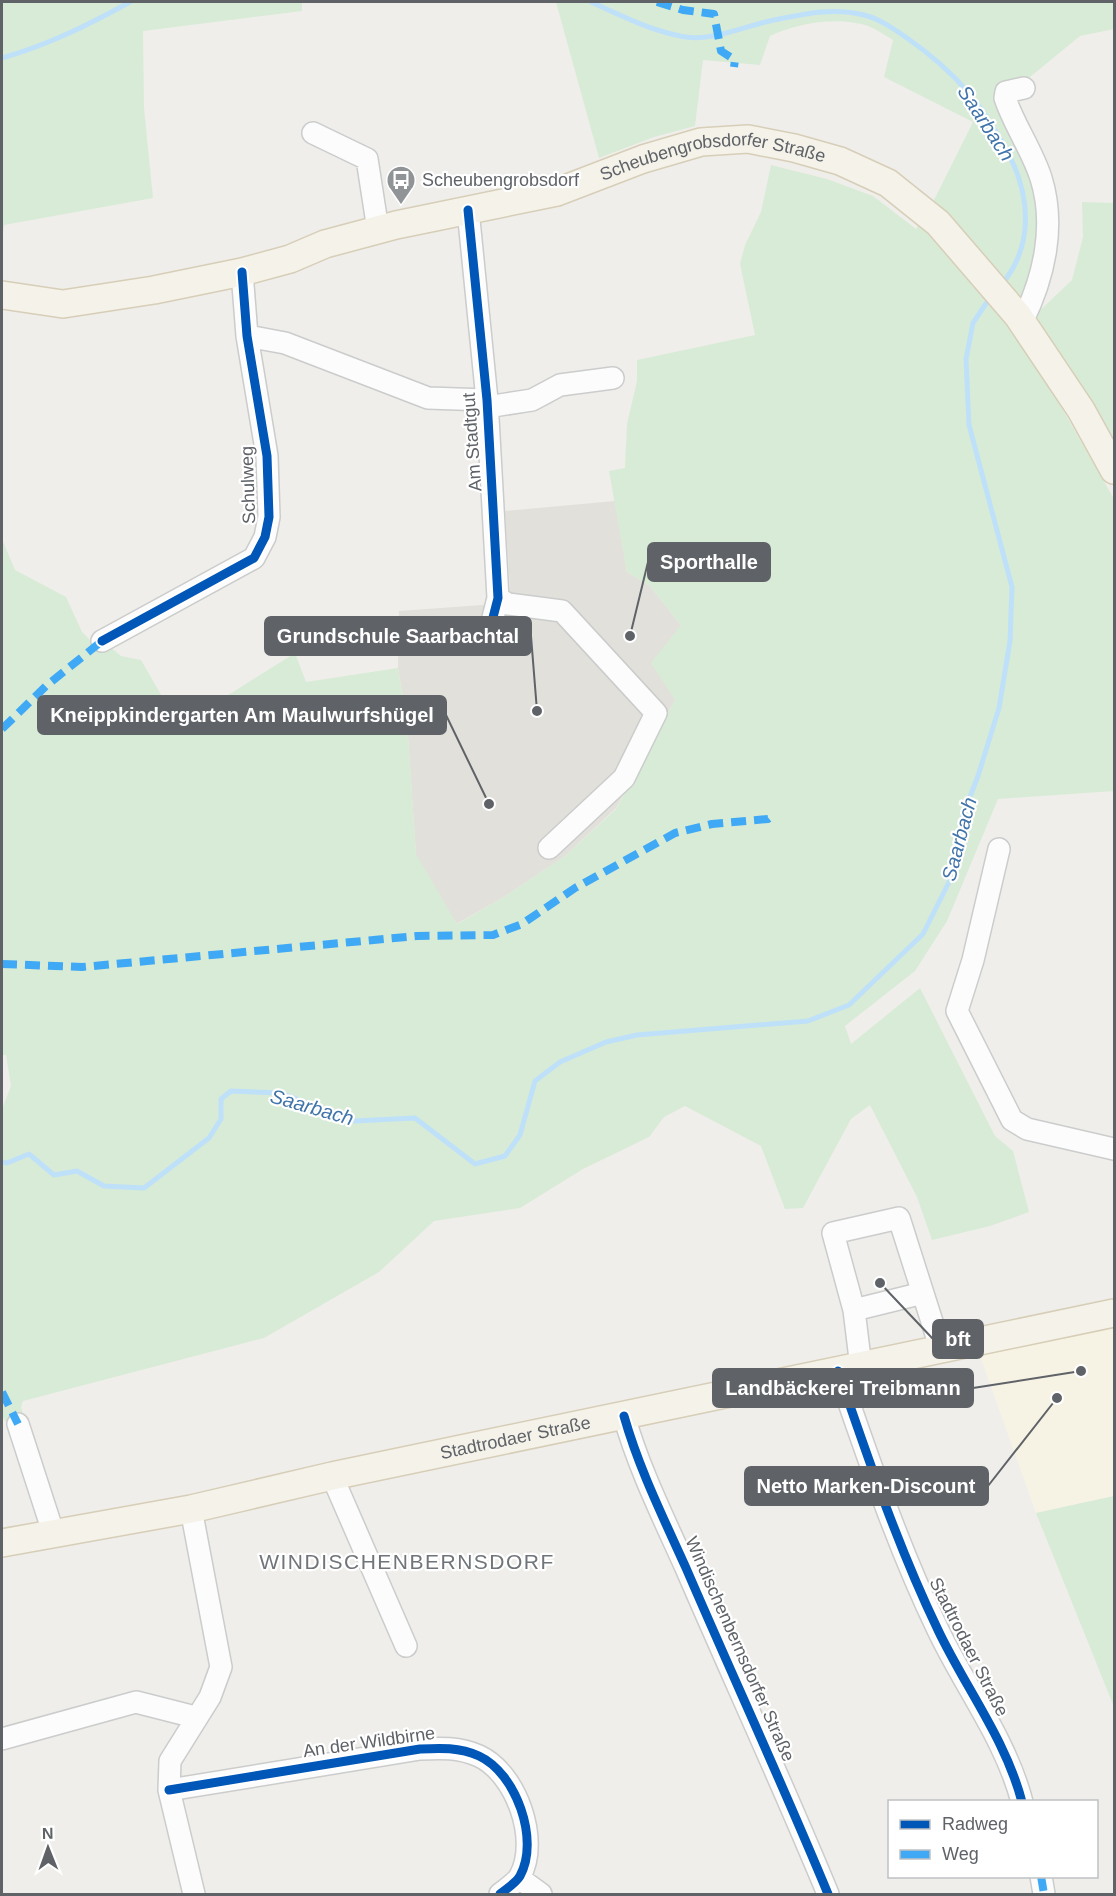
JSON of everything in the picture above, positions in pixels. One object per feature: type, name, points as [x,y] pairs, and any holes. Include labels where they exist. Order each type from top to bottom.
[{"type":"main road","name":"Scheubengrobsdorfer Straße","points":[[2,295],[63,304],[154,290],[242,272],[290,259],[325,244],[378,230],[557,192],[643,159],[701,142],[748,139],[794,148],[840,161],[888,183],[938,223],[1020,319],[1081,410],[1114,470]]},
{"type":"main road","name":"Stadtrodaer Straße","points":[[2,1543],[191,1509],[332,1476],[1114,1313]]},
{"type":"street","points":[[1020,319],[1042,273],[1046,246],[1045,196],[1041,178],[1005,98],[1006,92],[1024,88]]},
{"type":"street","points":[[314,133],[367,159],[378,230]]},
{"type":"street","name":"Am Stadtgut","points":[[449,632],[490,629],[498,598],[487,404],[468,210]]},
{"type":"street","name":"Schulweg","points":[[102,642],[254,558],[265,537],[269,517],[267,456],[247,336],[242,272]]},
{"type":"street","name":"Am Stadtgut","points":[[247,336],[285,343],[428,398],[487,404]]},
{"type":"street","points":[[487,404],[532,400],[560,385],[614,378]]},
{"type":"street","points":[[498,598],[508,604],[562,611],[656,713],[624,778],[549,848]]},
{"type":"street","points":[[999,849],[973,960],[957,1011],[1012,1120],[1028,1129],[1114,1149]]},
{"type":"street","points":[[849,1369],[854,1310],[833,1233],[899,1218],[941,1350]]},
{"type":"street","points":[[854,1310],[923,1293]]},
{"type":"street","name":"Stadtrodaer Straße","points":[[849,1369],[881,1493],[938,1630],[991,1726],[1017,1783],[1021,1800]]},
{"type":"street","name":"Windischenbernsdorfer Straße","points":[[624,1416],[631,1440],[652,1491],[735,1684],[794,1810],[828,1894]]},
{"type":"street","points":[[18,1424],[54,1535]]},
{"type":"street","points":[[332,1476],[406,1646]]},
{"type":"street","points":[[191,1509],[221,1667],[210,1697],[170,1761],[169,1790],[194,1894]]},
{"type":"street","points":[[2,1739],[136,1702],[195,1718]]},
{"type":"street","name":"An der Wildbirne","points":[[169,1790],[420,1749],[454,1748],[480,1757],[500,1772],[515,1797],[526,1822],[529,1844],[519,1878]]},
{"type":"street","points":[[500,1894],[519,1878],[541,1894]]},
{"type":"street","points":[[1041,1878],[1044,1894]]},
{"type":"shaded area","points":[[615,501],[627,572],[650,586],[681,625],[675,700],[616,808],[565,856],[504,897],[456,924],[416,855],[407,722],[398,668],[399,611],[511,603],[505,511]]},
{"type":"shaded area","points":[[1114,1327],[1114,1496],[1036,1513],[980,1356]]},
{"type":"green space","points":[[2,2],[302,2],[302,11],[143,31],[144,108],[153,198],[4,225],[2,245]]},
{"type":"green space","points":[[556,2],[1114,2],[1114,29],[1080,36],[1030,77],[1002,104],[1042,198],[1040,252],[1024,296],[1007,322],[1060,405],[1114,499],[1114,791],[998,799],[947,921],[915,971],[845,1026],[851,1044],[920,988],[995,1136],[1013,1151],[1029,1212],[990,1226],[932,1240],[917,1197],[870,1105],[851,1119],[803,1208],[785,1209],[761,1146],[685,1106],[664,1117],[649,1137],[583,1169],[520,1208],[434,1221],[379,1272],[264,1338],[23,1401],[21,1407],[24,1418],[8,1425],[2,1416],[2,1109],[11,1086],[6,1055],[2,1055],[2,539],[15,570],[66,597],[82,632],[90,640],[107,644],[121,656],[141,660],[179,726],[295,653],[306,682],[398,668],[407,722],[416,854],[457,924],[504,897],[565,856],[616,809],[675,700],[651,663],[681,625],[650,586],[627,572],[609,471],[625,468],[627,424],[637,381],[637,360],[755,335],[740,264],[745,245],[761,212],[771,165],[827,179],[873,196],[916,229],[935,198],[973,122],[884,77],[893,40],[871,27],[856,23],[818,22],[770,36],[760,65],[703,60],[695,126],[654,137],[599,158]]},
{"type":"green space","points":[[1082,202],[1114,203],[1114,445],[1077,378],[1031,319],[1072,280],[1083,237]]},
{"type":"green space","points":[[1114,1496],[1114,1707],[1036,1513]]},
{"type":"waterway","name":"Saarbach","points":[[2,58],[68,34],[130,2]]},
{"type":"waterway","name":"Saarbach","points":[[591,2],[646,26],[692,38],[715,36],[774,20],[830,11],[870,17],[902,35],[941,64],[968,92],[991,124],[1012,161],[1023,193],[1025,225],[1018,256],[1001,285]]},
{"type":"waterway","name":"Saarbach","points":[[2,1162],[7,1163],[29,1154],[54,1175],[77,1171],[104,1186],[144,1188],[209,1138],[221,1119],[221,1099],[231,1091],[281,1093],[354,1121],[415,1118],[475,1164],[505,1156],[520,1135],[535,1081],[560,1062],[606,1042],[637,1035],[808,1021],[849,1005],[923,934],[952,876],[963,815],[999,708],[1010,641],[1012,587],[969,425],[966,359],[973,323],[991,296]]},
{"type":"marked path","points":[[657,2],[683,10],[714,14],[721,51],[735,60],[734,67]]},
{"type":"marked path","points":[[2,729],[46,686],[102,641]]},
{"type":"marked path","points":[[2,964],[82,967],[417,936],[493,935],[522,924],[575,888],[675,833],[712,824],[768,819],[774,814]]},
{"type":"marked path","points":[[2,1392],[18,1424]]},
{"type":"marked path","points":[[1041,1878],[1044,1894]]},
{"type":"cycle path","points":[[449,632],[490,629],[498,598],[487,400],[468,210]]},
{"type":"cycle path","points":[[102,641],[254,558],[265,537],[269,517],[267,456],[247,336],[242,272]]},
{"type":"cycle path","points":[[838,1371],[884,1502],[923,1599],[996,1735],[1021,1800]]},
{"type":"cycle path","points":[[624,1416],[652,1494],[828,1894]]},
{"type":"cycle path","points":[[169,1790],[420,1749],[450,1749],[472,1753],[492,1765],[504,1777],[514,1792],[526,1827],[525,1861],[520,1876],[500,1894]]},
{"type":"place","name":"Scheubengrobsdorf","points":[[401,206]]},
{"type":"place","name":"Sporthalle","points":[[630,636]]},
{"type":"place","name":"Grundschule Saarbachtal","points":[[537,711]]},
{"type":"place","name":"Kneippkindergarten Am Maulwurfshügel","points":[[489,804]]},
{"type":"place","name":"bft","points":[[880,1283]]},
{"type":"place","name":"Landbäckerei Treibmann","points":[[1081,1371]]},
{"type":"place","name":"Netto Marken-Discount","points":[[1057,1398]]},
{"type":"district","name":"WINDISCHENBERNSDORF","points":[[407,1561]]}]
